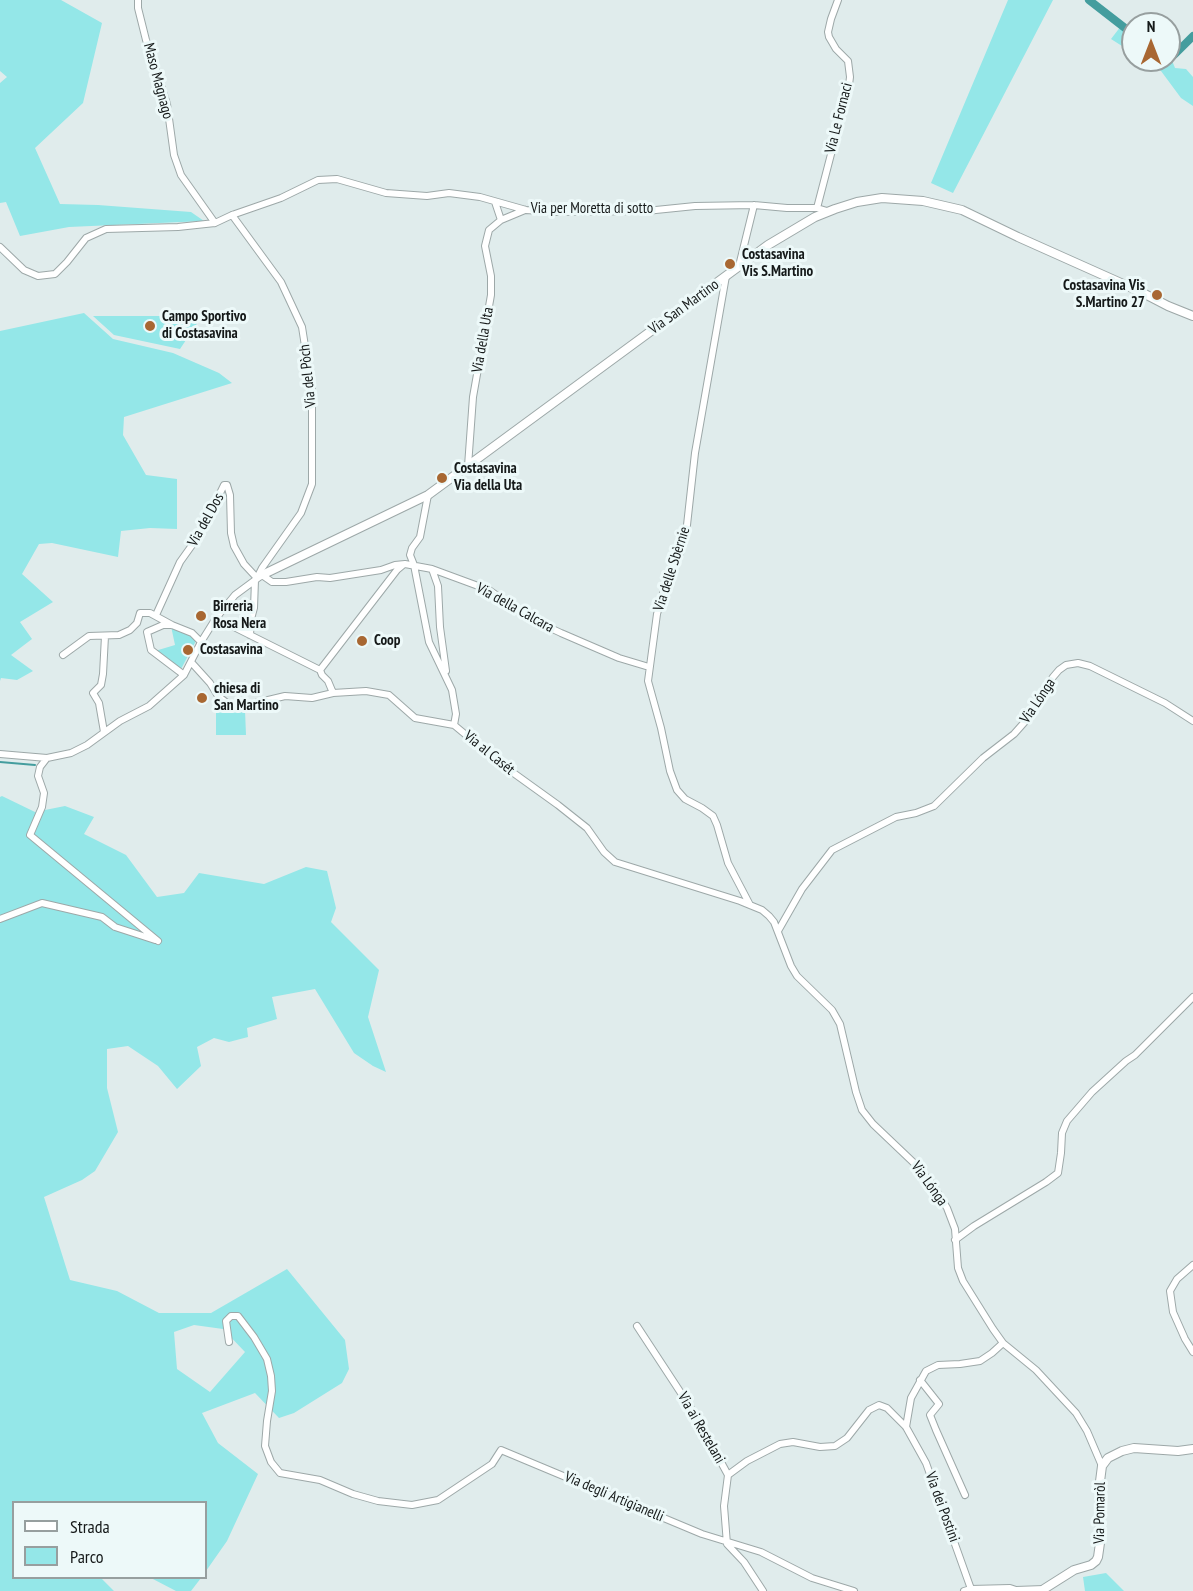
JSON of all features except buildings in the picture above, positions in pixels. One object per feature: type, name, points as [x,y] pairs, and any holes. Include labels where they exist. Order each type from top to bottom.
[{"type":"street","name":"Maso Magnago","points":[[138,0],[146,40],[167,104],[174,155],[181,175],[215,223]]},
{"type":"street","name":"Via Le Fornaci","points":[[817,208],[849,85],[848,61],[836,49],[828,32],[838,0]]},
{"type":"street","name":"Via per Moretta di sotto","points":[[0,247],[24,270],[38,276],[55,274],[86,238],[106,229],[178,227],[215,223],[281,198],[318,180],[337,179],[386,193],[427,196],[449,193],[480,197],[526,210],[555,212],[646,211],[695,206],[754,205],[817,208],[828,212]]},
{"type":"street","name":"Via San Martino","points":[[184,675],[216,618],[235,595],[258,578],[428,495],[739,266],[778,239],[828,212],[858,202],[882,198],[924,201],[962,210],[1193,316]]},
{"type":"street","points":[[495,202],[501,220],[526,210]]},
{"type":"street","points":[[739,266],[754,205]]},
{"type":"street","name":"Via del Pòch","points":[[232,215],[280,282],[302,327],[312,390],[312,484],[301,513],[262,568],[258,578]]},
{"type":"street","name":"Via della Uta","points":[[468,466],[473,397],[491,295],[491,276],[485,246],[489,230],[501,220]]},
{"type":"street","name":"Via delle Sbèrnie","points":[[726,276],[695,453],[687,525],[681,551],[657,615],[648,681],[661,728],[669,771],[677,790],[685,800],[713,816],[728,863],[750,905]]},
{"type":"street","name":"Via del Dos","points":[[156,615],[180,562],[200,534],[224,485],[227,485],[230,495],[231,533],[234,546],[244,564],[258,578]]},
{"type":"street","points":[[428,495],[420,537],[410,555],[429,642],[452,690],[456,714],[454,725]]},
{"type":"street","points":[[320,670],[397,570],[405,564]]},
{"type":"street","name":"Via della Calcara","points":[[258,578],[272,582],[317,577],[330,578],[405,564],[432,569],[489,590],[531,618],[561,633],[619,658],[649,667]]},
{"type":"street","points":[[432,569],[438,586],[440,627],[447,677]]},
{"type":"street","points":[[250,634],[258,578]]},
{"type":"street","points":[[63,655],[89,636],[119,635],[130,630],[137,623],[140,614],[150,613],[192,633],[201,642]]},
{"type":"street","points":[[216,618],[320,670],[333,693]]},
{"type":"street","points":[[0,754],[47,758],[71,753],[87,745],[120,721],[149,706],[184,675],[151,650],[147,632],[163,625],[172,625]]},
{"type":"street","points":[[104,732],[99,703],[93,693],[101,685],[104,674],[105,636]]},
{"type":"street","name":"Via al Casét","points":[[191,662],[210,683],[218,696],[227,703],[235,705],[243,706],[285,696],[312,698],[333,693],[366,691],[389,695],[415,718],[454,725],[501,764],[587,828],[604,852],[615,862],[750,905]]},
{"type":"street","name":"Via Lónga","points":[[778,931],[802,889],[832,850],[896,817],[934,806],[983,758],[1014,734],[1030,716],[1059,670],[1066,665],[1078,663],[1090,666],[1165,703],[1193,721]]},
{"type":"street","points":[[0,919],[42,903],[102,917],[115,927],[158,941],[30,835],[42,807],[44,793],[38,776],[40,767],[47,758]]},
{"type":"street","name":"Via Lónga","points":[[750,905],[770,916],[797,976],[832,1010],[840,1024],[862,1110],[873,1124],[914,1163],[933,1185],[947,1208],[955,1229],[958,1268],[963,1281],[993,1329],[1003,1343],[1036,1370],[1076,1413],[1087,1431],[1102,1466]]},
{"type":"street","points":[[955,1240],[1058,1173],[1062,1133],[1067,1121],[1092,1092],[1126,1061],[1136,1055],[1193,997]]},
{"type":"street","points":[[1193,1264],[1177,1279],[1170,1292],[1173,1312],[1193,1352]]},
{"type":"street","name":"Via degli Artigianelli","points":[[229,1342],[226,1321],[231,1316],[238,1316],[267,1359],[272,1391],[266,1446],[271,1462],[280,1473],[320,1480],[353,1494],[378,1501],[412,1505],[438,1500],[492,1464],[501,1450],[702,1534],[761,1552],[812,1578],[854,1591]]},
{"type":"street","name":"Via ai Restelani","points":[[637,1326],[696,1416],[728,1475],[724,1506],[727,1542]]},
{"type":"street","points":[[906,1427],[911,1398],[926,1371],[938,1365],[980,1361],[1003,1343]]},
{"type":"street","name":"Via dei Postini","points":[[920,1380],[939,1404],[930,1415],[965,1495]]},
{"type":"street","name":"Via dei Postini","points":[[728,1475],[747,1461],[780,1444],[793,1442],[820,1447],[835,1446],[847,1438],[863,1416],[874,1407],[879,1405],[887,1408],[906,1427],[926,1463],[967,1591]]},
{"type":"street","name":"Via Pomaròl","points":[[1044,1590],[1074,1570],[1096,1562],[1100,1543],[1098,1503],[1102,1466],[1108,1458],[1134,1448],[1193,1449]]},
{"type":"street","points":[[727,1542],[729,1548],[744,1562],[763,1591]]},
{"type":"street","points":[[967,1591],[1010,1588],[1016,1591],[1044,1590]]},
{"type":"green space","points":[[0,0],[61,0],[102,23],[83,103],[35,148],[60,204],[191,212],[204,221],[69,227],[20,236],[6,202],[0,203],[0,83],[7,77],[0,71]]},
{"type":"green space","points":[[1008,0],[1053,0],[953,193],[931,183]]},
{"type":"green space","points":[[1121,26],[1121,45],[1111,39]]},
{"type":"green space","points":[[1181,69],[1186,69],[1193,77],[1193,106],[1181,98],[1162,72],[1181,72]]},
{"type":"green space","points":[[84,313],[113,339],[173,353],[219,373],[232,383],[124,417],[123,435],[146,475],[177,479],[177,529],[150,528],[121,531],[118,557],[52,543],[39,544],[22,574],[53,602],[20,622],[32,639],[11,655],[33,671],[17,680],[1,678],[0,681],[0,331]]},
{"type":"green space","name":"Campo Sportivo di Costasavina","points":[[93,316],[202,316],[180,349],[114,335]]},
{"type":"green space","points":[[171,626],[197,639],[180,671],[155,651],[175,645]]},
{"type":"green space","points":[[245,710],[246,735],[216,735],[216,711]]},
{"type":"green space","points":[[2,796],[35,812],[65,806],[94,817],[84,834],[126,855],[157,897],[184,893],[199,873],[264,884],[306,867],[327,871],[336,908],[331,922],[379,970],[368,1017],[386,1072],[354,1053],[315,989],[272,997],[277,1019],[247,1028],[248,1037],[229,1042],[214,1038],[197,1047],[201,1066],[177,1089],[158,1066],[128,1046],[107,1049],[107,1088],[118,1132],[95,1171],[82,1180],[44,1197],[70,1280],[117,1291],[159,1313],[211,1313],[287,1269],[345,1340],[349,1369],[342,1383],[294,1413],[279,1418],[255,1393],[202,1413],[218,1443],[258,1474],[227,1541],[207,1570],[207,1501],[12,1501],[12,1579],[102,1579],[114,1591],[0,1591],[0,797]],"holes":[[[194,1325],[223,1329],[245,1352],[210,1392],[177,1369],[174,1332]]]},
{"type":"green space","points":[[1106,1573],[1124,1591],[1085,1591],[1083,1577]]},
{"type":"green space","points":[[153,1579],[200,1579],[191,1591],[176,1591]]},
{"type":"waterway","points":[[1089,0],[1121,25]]},
{"type":"waterway","points":[[1181,48],[1193,36]]},
{"type":"waterway","points":[[0,762],[35,765]]},
{"type":"place","name":"Costasavina Vis S.Martino","points":[[730,264]]},
{"type":"place","name":"Costasavina Vis S.Martino 27","points":[[1157,295]]},
{"type":"place","name":"Campo Sportivo di Costasavina","points":[[150,326]]},
{"type":"place","name":"Costasavina Via della Uta","points":[[442,478]]},
{"type":"place","name":"Birreria Rosa Nera","points":[[201,616]]},
{"type":"place","name":"Coop","points":[[362,641]]},
{"type":"place","name":"Costasavina","points":[[188,650]]},
{"type":"place","name":"chiesa di San Martino","points":[[202,698]]}]
